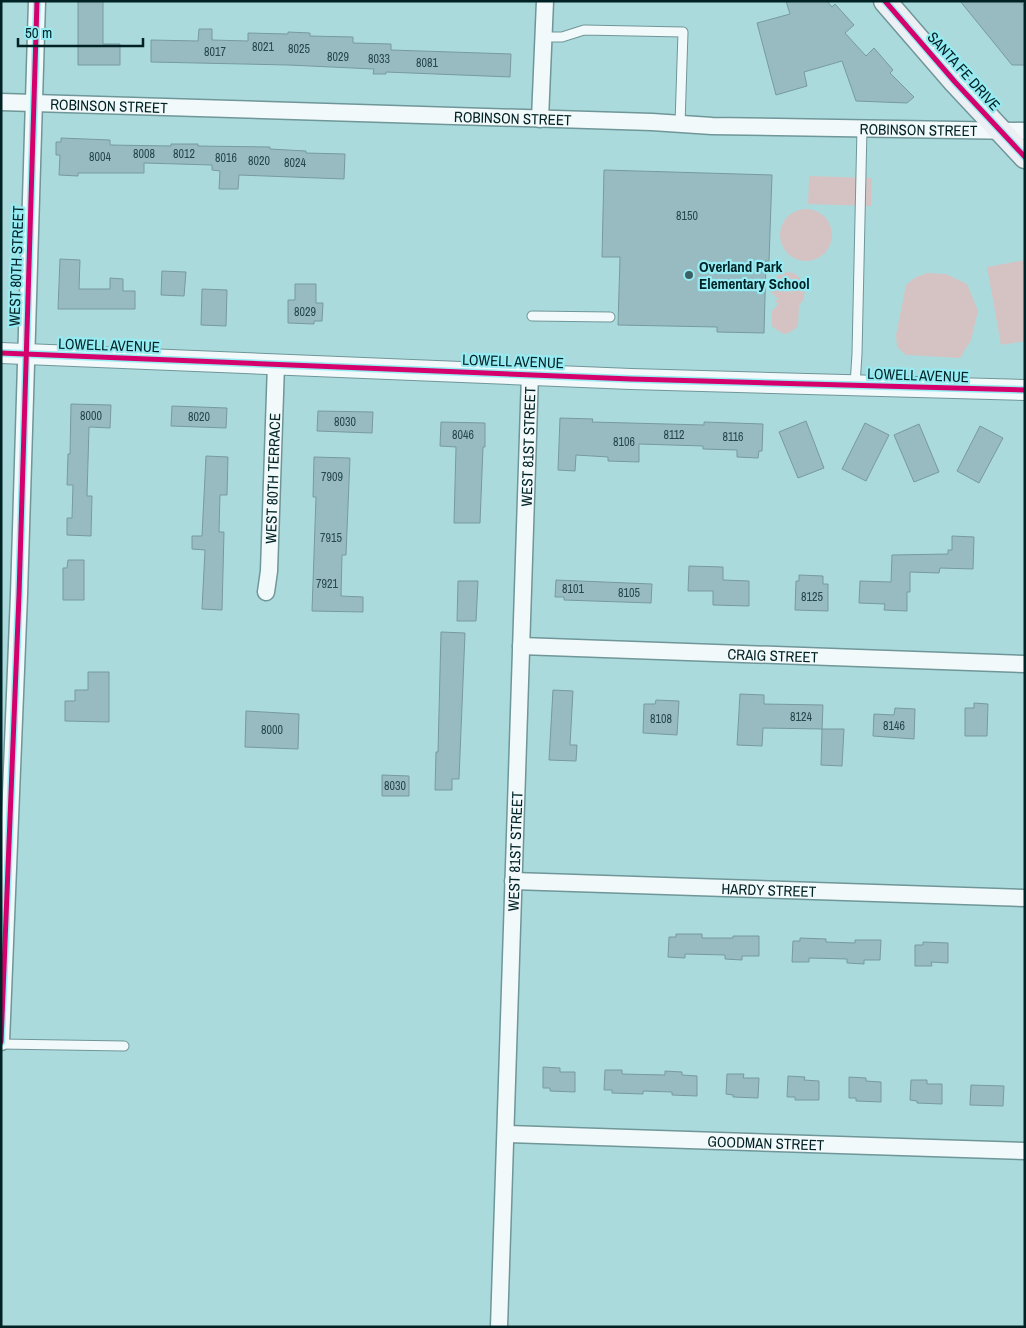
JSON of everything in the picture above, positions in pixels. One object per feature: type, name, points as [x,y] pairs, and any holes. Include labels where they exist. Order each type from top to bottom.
[{"type":"main road","name":"SANTA FE DRIVE","points":[[885,1],[1025,157]]},
{"type":"street","name":"WEST 80TH STREET","points":[[1,1043],[19,595],[37,1]]},
{"type":"street","points":[[540,119],[545,1]]},
{"type":"street","name":"ROBINSON STREET","points":[[1,102],[712,126],[1025,131]]},
{"type":"street","name":"LOWELL AVENUE","points":[[1,354],[1025,390]]},
{"type":"street","name":"WEST 80TH TERRACE","points":[[266,592],[276,364]]},
{"type":"street","name":"WEST 81ST STREET","points":[[499,1327],[530,374]]},
{"type":"street","name":"CRAIG STREET","points":[[521,646],[1025,664]]},
{"type":"street","name":"HARDY STREET","points":[[513,881],[1025,898]]},
{"type":"street","name":"GOODMAN STREET","points":[[506,1134],[1025,1151]]},
{"type":"lane","points":[[544,37],[562,37],[584,30],[683,32],[680,124]]},
{"type":"lane","points":[[855,385],[862,128]]},
{"type":"lane","points":[[532,316],[610,317]]},
{"type":"lane","points":[[1,1043],[124,1046]]},
{"type":"shaded area","points":[[809,176],[872,178],[871,206],[808,204]]},
{"type":"shaded area","points":[[801,209],[811,209],[825,216],[832,230],[832,240],[825,254],[811,261],[801,261],[791,257],[784,250],[780,240],[780,230],[784,220],[791,213]]},
{"type":"shaded area","points":[[1025,260],[1025,341],[1001,345],[987,267]]},
{"type":"shaded area","points":[[782,272],[794,273],[805,283],[804,299],[799,305],[798,326],[785,334],[772,326],[772,311],[779,303],[775,303],[775,300],[779,300],[771,292],[771,282]]},
{"type":"shaded area","points":[[927,273],[946,274],[967,284],[978,311],[971,340],[960,358],[906,355],[897,347],[896,335],[906,285],[916,277]]},
{"type":"building","points":[[78,1],[103,1],[103,44],[120,44],[120,65],[78,65]]},
{"type":"building","points":[[786,1],[827,1],[832,7],[835,4],[854,25],[845,33],[866,56],[874,48],[893,70],[890,73],[914,97],[907,103],[856,101],[842,61],[804,72],[807,86],[776,95],[757,23],[790,14]]},
{"type":"building","points":[[960,1],[1020,1],[1025,7],[1025,65],[1012,65]]},
{"type":"building","points":[[199,29],[212,29],[212,40],[248,41],[248,33],[310,33],[310,36],[353,37],[353,43],[391,44],[391,50],[511,54],[510,77],[386,72],[386,74],[373,74],[374,69],[288,65],[151,62],[151,40],[198,41]]},
{"type":"building","points":[[61,138],[110,140],[110,145],[171,146],[171,144],[198,144],[198,146],[270,147],[270,149],[306,151],[306,153],[345,154],[344,179],[239,175],[238,189],[219,189],[220,171],[212,170],[212,165],[144,163],[144,173],[78,173],[78,176],[59,175],[60,155],[56,155],[56,142],[61,142]]},
{"type":"building","name":"Overland Park Elementary School","points":[[604,170],[772,175],[769,261],[766,261],[764,333],[717,332],[717,327],[618,325],[620,257],[602,257]]},
{"type":"building","points":[[60,259],[80,260],[79,289],[110,289],[110,278],[123,279],[123,291],[135,291],[135,309],[58,309]]},
{"type":"building","points":[[162,271],[186,272],[184,296],[161,295]]},
{"type":"building","points":[[295,284],[316,284],[316,303],[323,303],[322,321],[314,321],[314,324],[288,323],[288,300],[295,300]]},
{"type":"building","points":[[202,289],[227,290],[226,326],[201,325]]},
{"type":"building","points":[[71,404],[111,405],[110,428],[89,427],[87,496],[92,496],[91,536],[67,535],[67,518],[72,518],[73,485],[67,485]]},
{"type":"building","points":[[172,406],[227,408],[226,428],[171,426]]},
{"type":"building","points":[[318,411],[373,412],[372,433],[317,431]]},
{"type":"building","points":[[560,418],[593,419],[592,422],[704,425],[704,422],[763,424],[762,451],[759,451],[758,458],[737,457],[737,450],[703,449],[703,446],[639,444],[639,462],[608,461],[608,457],[576,455],[575,471],[558,470]]},
{"type":"building","points":[[806,421],[824,468],[798,478],[779,432]]},
{"type":"building","points":[[441,422],[485,423],[480,523],[454,523],[456,447],[440,446]]},
{"type":"building","points":[[865,423],[889,435],[866,481],[842,469]]},
{"type":"building","points":[[919,424],[939,472],[914,482],[894,435]]},
{"type":"building","points":[[980,426],[1003,438],[979,483],[957,471]]},
{"type":"building","points":[[206,456],[228,457],[227,495],[220,495],[219,532],[224,532],[222,610],[202,609],[205,550],[192,549],[192,536],[202,536]]},
{"type":"building","points":[[314,457],[350,458],[346,555],[342,555],[341,596],[363,597],[363,612],[312,611],[316,497],[313,497]]},
{"type":"building","points":[[952,536],[974,537],[973,569],[940,568],[939,573],[910,572],[910,592],[907,592],[907,611],[884,610],[885,604],[859,603],[860,581],[891,582],[892,555],[948,554],[948,550],[952,550]]},
{"type":"building","points":[[68,560],[84,560],[84,600],[63,600],[63,568],[67,568]]},
{"type":"building","points":[[689,566],[723,567],[723,580],[749,581],[749,606],[713,605],[713,591],[688,591]]},
{"type":"building","points":[[799,575],[823,576],[823,584],[828,584],[828,611],[795,610],[796,581],[799,581]]},
{"type":"building","points":[[556,580],[652,584],[651,603],[564,600],[564,597],[555,597]]},
{"type":"building","points":[[458,581],[478,581],[476,621],[457,621]]},
{"type":"building","points":[[441,632],[465,633],[459,779],[452,779],[452,790],[435,790],[436,752],[438,752]]},
{"type":"building","points":[[88,672],[109,672],[109,722],[65,721],[65,701],[75,701],[75,690],[88,690]]},
{"type":"building","points":[[553,690],[573,691],[570,745],[577,745],[576,761],[549,760]]},
{"type":"building","points":[[740,694],[764,695],[764,704],[823,705],[822,729],[763,728],[762,746],[737,745]]},
{"type":"building","points":[[656,700],[679,701],[677,735],[643,733],[644,704],[655,704]]},
{"type":"building","points":[[974,703],[988,704],[987,736],[965,736],[965,708],[974,708]]},
{"type":"building","points":[[895,708],[915,709],[914,739],[873,736],[874,714],[894,715]]},
{"type":"building","points":[[246,711],[299,714],[298,749],[245,747]]},
{"type":"building","points":[[822,729],[844,729],[842,766],[821,765]]},
{"type":"building","points":[[382,775],[409,776],[409,796],[382,796]]},
{"type":"building","points":[[676,934],[702,934],[702,938],[759,936],[759,956],[742,956],[742,960],[725,959],[725,955],[685,954],[685,958],[668,957],[669,937],[676,937]]},
{"type":"building","points":[[800,938],[826,939],[826,942],[855,943],[855,940],[881,940],[880,960],[864,960],[864,964],[847,963],[847,959],[809,958],[809,962],[792,962],[793,941],[800,941]]},
{"type":"building","points":[[923,942],[948,943],[948,963],[931,962],[932,966],[915,966],[915,945],[923,945]]},
{"type":"building","points":[[543,1067],[560,1068],[560,1072],[575,1072],[575,1092],[550,1091],[550,1088],[543,1088]]},
{"type":"building","points":[[605,1070],[622,1070],[622,1074],[665,1075],[665,1071],[682,1072],[682,1075],[697,1076],[697,1096],[672,1095],[672,1092],[643,1091],[643,1094],[612,1093],[612,1090],[604,1090]]},
{"type":"building","points":[[727,1074],[744,1074],[743,1078],[759,1078],[758,1098],[733,1097],[733,1095],[726,1094]]},
{"type":"building","points":[[788,1076],[805,1077],[804,1080],[819,1081],[819,1100],[795,1100],[795,1097],[787,1097]]},
{"type":"building","points":[[849,1077],[866,1078],[866,1081],[881,1082],[881,1102],[856,1101],[856,1098],[849,1098]]},
{"type":"building","points":[[911,1080],[927,1080],[927,1084],[942,1084],[942,1104],[917,1103],[917,1101],[910,1100]]},
{"type":"building","points":[[971,1085],[1004,1086],[1003,1106],[970,1105]]},
{"type":"cycle path","points":[[1,1042],[19,595],[37,1]]},
{"type":"cycle path","points":[[885,1],[955,82],[1025,157]]},
{"type":"cycle path","points":[[1,353],[631,379],[1025,390]]},
{"type":"place","name":"Overland Park Elementary School","points":[[689,275]]}]
